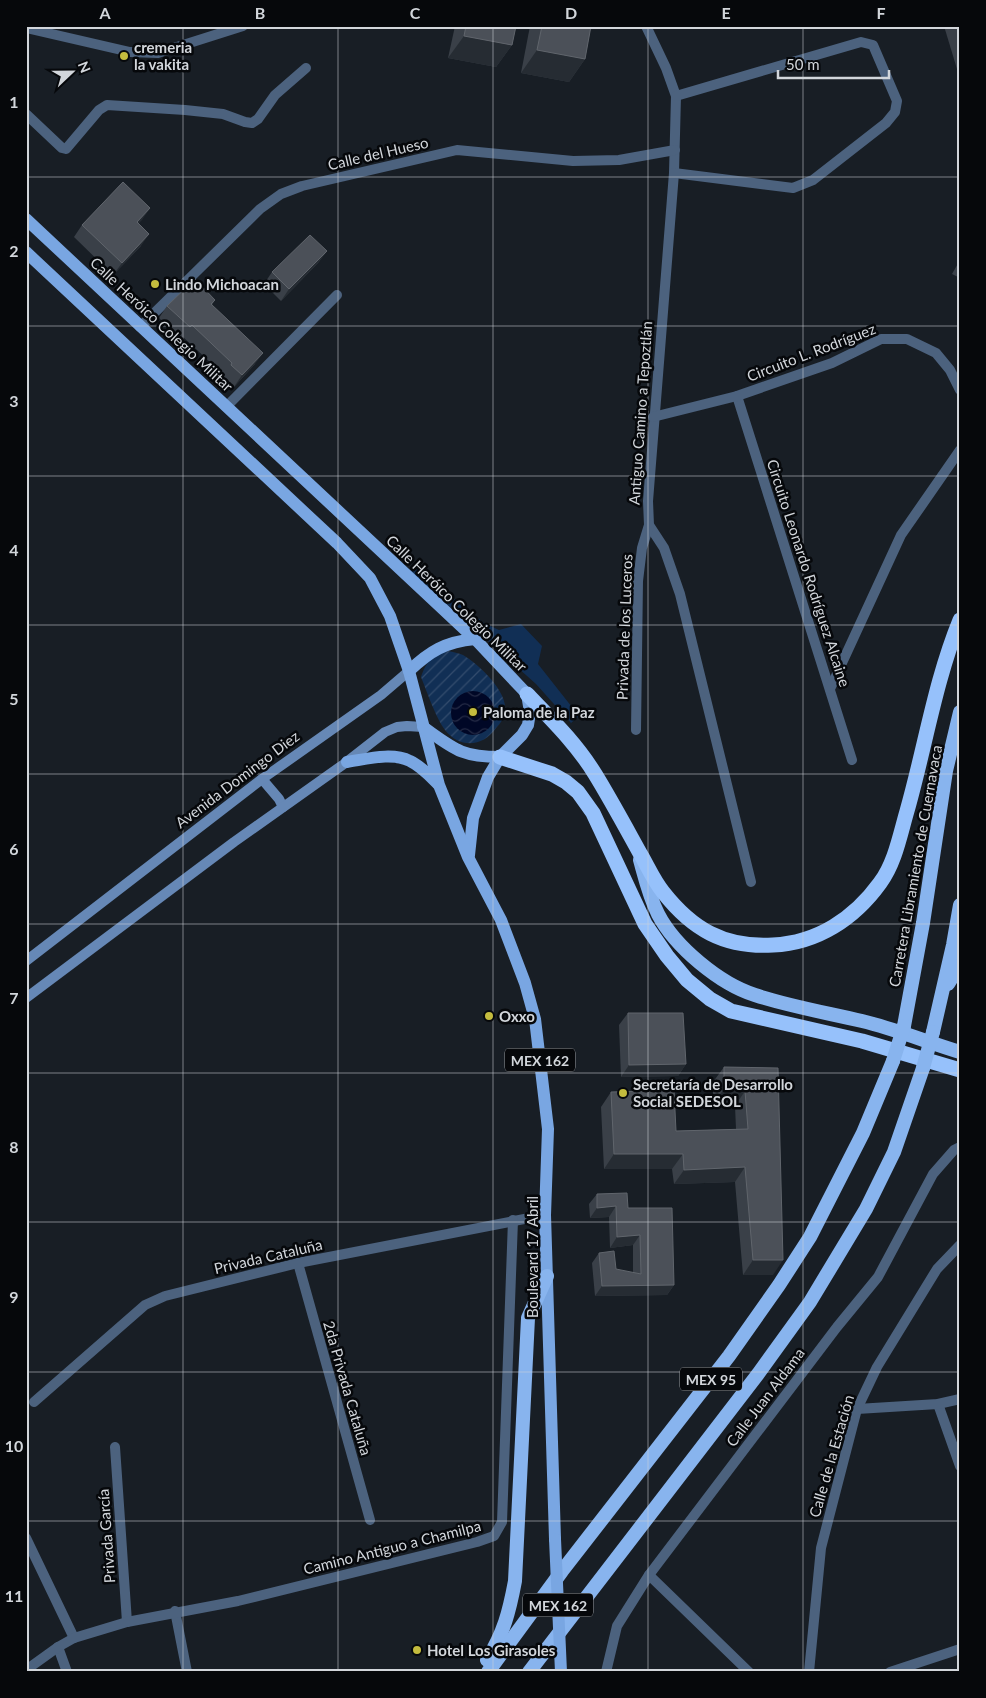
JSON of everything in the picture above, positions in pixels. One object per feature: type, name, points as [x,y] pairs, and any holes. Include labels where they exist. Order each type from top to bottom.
[{"type":"highway","points":[[526,694],[564,732],[593,772],[662,891],[690,922],[721,939],[765,946],[788,944],[812,938],[840,924],[860,906],[880,882],[895,852],[919,770],[942,668],[960,620]]},
{"type":"highway","name":"Carretera Libramiento de Cuernavaca","points":[[488,1672],[562,1571],[729,1356],[779,1285],[810,1237],[862,1133],[893,1061],[904,1026],[924,923],[946,771],[960,712]]},
{"type":"highway","points":[[500,757],[552,774],[578,792],[593,812],[645,924],[666,956],[687,980],[710,999],[731,1012],[862,1042],[960,1070]]},
{"type":"highway","points":[[636,845],[647,887],[659,915],[677,940],[702,965],[728,984],[755,995],[866,1022],[960,1052]]},
{"type":"highway","name":"MEX 95","points":[[529,1672],[758,1374],[810,1302],[866,1209],[894,1152],[923,1068],[943,990],[960,905]]},
{"type":"highway","points":[[943,990],[960,965]]},
{"type":"highway","points":[[480,1672],[503,1631],[510,1612],[515,1581],[528,1318],[547,1276]]},
{"type":"main road","name":"Calle Heróico Colegio Militar","points":[[26,219],[475,639],[526,694],[530,712],[528,725],[522,735],[500,757]]},
{"type":"main road","points":[[26,252],[338,543],[370,578],[390,616],[409,671],[423,727]]},
{"type":"main road","name":"Avenida Domingo Diez","points":[[26,961],[262,779],[381,695],[429,653],[440,646],[462,640],[475,639]]},
{"type":"main road","points":[[26,998],[386,732],[397,727],[423,727],[461,752],[478,757],[500,757]]},
{"type":"main road","name":"Boulevard 17 Abril","points":[[423,727],[439,785],[468,857],[501,920],[526,983],[535,1019],[548,1129],[547,1276],[561,1672]]},
{"type":"main road","points":[[468,857],[473,818],[488,777],[500,757]]},
{"type":"main road","points":[[347,762],[371,758],[400,758],[411,761],[439,785]]},
{"type":"main road","points":[[262,779],[279,799],[283,807]]},
{"type":"street","points":[[26,29],[130,52],[158,53],[243,26]]},
{"type":"street","name":"Antiguo Camino a Tepoztlán","points":[[646,26],[666,68],[676,96],[674,173],[648,501],[649,525],[664,548],[680,594],[751,882]]},
{"type":"street","points":[[674,173],[794,188],[813,180],[886,123],[895,112],[897,101],[873,45],[861,42],[676,96]]},
{"type":"street","points":[[26,114],[62,148],[66,149],[99,110],[107,105],[116,104],[223,114],[245,122],[252,122],[258,119],[275,94],[306,68]]},
{"type":"street","name":"Calle del Hueso","points":[[140,327],[260,209],[281,194],[302,186],[457,150],[573,161],[619,160],[675,150]]},
{"type":"street","points":[[226,407],[337,295]]},
{"type":"street","name":"Circuito L. Rodríguez","points":[[654,417],[737,396],[832,363],[882,339],[907,339],[936,352],[950,370],[960,390]]},
{"type":"street","name":"Circuito Leonardo Rodríguez Alcaine","points":[[737,396],[852,760]]},
{"type":"street","points":[[830,689],[901,535],[960,450]]},
{"type":"street","name":"Privada de los Luceros","points":[[636,730],[638,581],[642,548],[649,525]]},
{"type":"street","name":"Calle Juan Aldama","points":[[606,1672],[617,1626],[649,1575],[878,1277],[933,1174],[954,1150],[960,1147]]},
{"type":"street","name":"Privada Cataluña","points":[[34,1402],[145,1305],[164,1296],[298,1263],[546,1215]]},
{"type":"street","name":"Camino Antiguo a Chamilpa","points":[[26,1670],[58,1646],[74,1638],[127,1622],[175,1611],[238,1601],[477,1542],[494,1536],[502,1522],[513,1220]]},
{"type":"street","name":"Calle de la Estación","points":[[808,1672],[821,1548],[857,1409],[877,1367],[937,1269],[960,1245]]},
{"type":"street","name":"2da Privada Cataluña","points":[[298,1263],[370,1520]]},
{"type":"street","points":[[857,1409],[938,1404],[960,1399]]},
{"type":"street","points":[[938,1404],[960,1466]]},
{"type":"street","name":"Privada García","points":[[115,1447],[127,1622]]},
{"type":"street","points":[[26,1538],[74,1638]]},
{"type":"street","points":[[649,1575],[749,1672]]},
{"type":"street","points":[[175,1611],[187,1672]]},
{"type":"street","points":[[58,1646],[67,1672]]},
{"type":"street","points":[[890,1672],[960,1649]]},
{"type":"shaded area","points":[[415,567],[484,623],[499,630],[521,624],[542,646],[538,664],[579,716],[571,723],[536,684],[410,571]]},
{"type":"shaded area","points":[[448,651],[463,655],[477,665],[497,687],[505,704],[505,713],[501,722],[491,734],[478,742],[464,743],[451,736],[445,730],[435,712],[421,677],[430,659],[442,652]]},
{"type":"water","name":"Paloma de la Paz","points":[[469,691],[477,691],[489,697],[495,713],[489,729],[477,735],[469,735],[457,729],[451,717],[451,709],[457,697]]},
{"type":"building","points":[[466,26],[516,26],[512,45],[464,36]]},
{"type":"building","points":[[542,26],[591,26],[585,59],[537,50]]},
{"type":"building","points":[[123,182],[150,208],[137,222],[149,234],[122,263],[82,225]]},
{"type":"building","points":[[310,235],[327,251],[289,289],[272,272]]},
{"type":"building","points":[[195,279],[215,300],[211,304],[263,353],[242,375],[192,325],[190,327],[167,306]]},
{"type":"building","points":[[628,1013],[683,1013],[686,1064],[629,1065]]},
{"type":"building","points":[[724,1067],[778,1068],[783,1260],[753,1260],[745,1167],[684,1170],[683,1154],[614,1154],[611,1092],[674,1090],[676,1131],[748,1129],[745,1091],[724,1089]]},
{"type":"building","points":[[627,1193],[628,1208],[672,1208],[674,1285],[602,1286],[599,1253],[614,1251],[616,1269],[641,1274],[640,1235],[617,1237],[616,1206],[597,1208],[597,1194]]},
{"type":"place","name":"cremeria la vakita","points":[[124,56]]},
{"type":"place","name":"Lindo Michoacan","points":[[155,284]]},
{"type":"place","name":"Paloma de la Paz","points":[[473,712]]},
{"type":"place","name":"Oxxo","points":[[489,1016]]},
{"type":"place","name":"Secretaría de Desarrollo Social SEDESOL","points":[[623,1093]]},
{"type":"place","name":"Hotel Los Girasoles","points":[[417,1650]]}]
